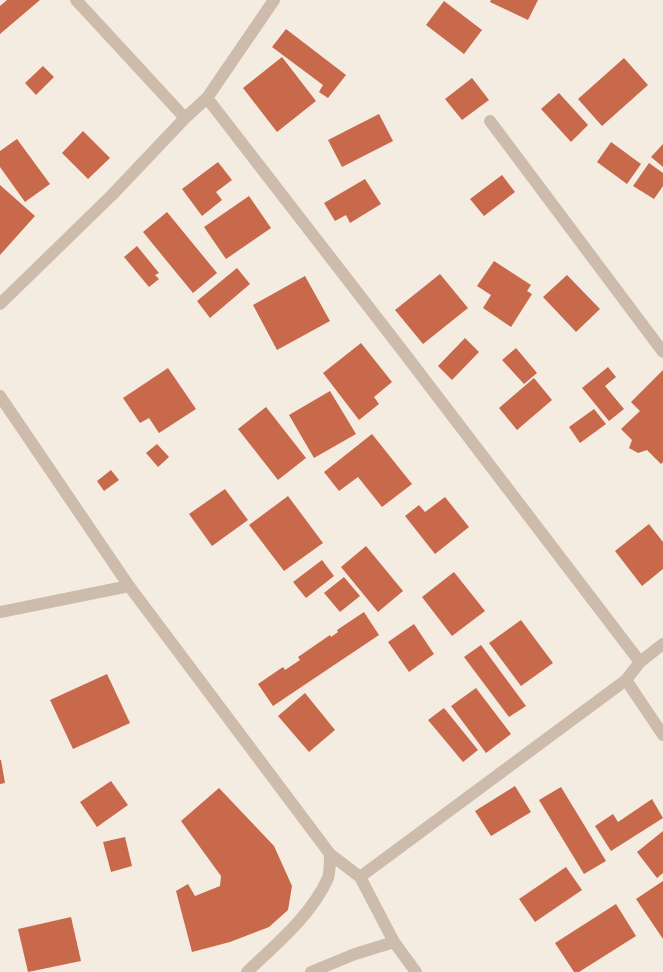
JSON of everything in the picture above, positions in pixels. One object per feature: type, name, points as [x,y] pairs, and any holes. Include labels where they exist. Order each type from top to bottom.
[{"type":"street","points":[[76,0],[186,118]]},
{"type":"street","points":[[0,304],[112,195],[207,98],[274,0]]},
{"type":"street","points":[[207,98],[640,662]]},
{"type":"street","points":[[490,121],[663,352]]},
{"type":"street","points":[[0,396],[129,586],[330,854],[360,877],[394,942],[416,972]]},
{"type":"street","points":[[0,612],[129,586]]},
{"type":"street","points":[[360,877],[626,680],[640,662],[663,644]]},
{"type":"street","points":[[626,680],[663,735]]},
{"type":"street","points":[[246,972],[297,924],[314,901],[328,876],[330,854]]},
{"type":"street","points":[[310,972],[355,954],[394,942]]},
{"type":"building","points":[[7,0],[40,0],[0,34],[0,6]]},
{"type":"building","points":[[491,0],[538,0],[528,20],[490,2]]},
{"type":"building","points":[[444,1],[482,30],[464,54],[426,25]]},
{"type":"building","points":[[286,29],[346,75],[328,98],[319,92],[323,85],[272,47]]},
{"type":"building","points":[[282,57],[316,101],[277,132],[243,88]]},
{"type":"building","points":[[624,58],[648,85],[602,126],[578,99]]},
{"type":"building","points":[[43,66],[54,77],[36,95],[25,83]]},
{"type":"building","points":[[472,78],[489,100],[462,120],[445,99]]},
{"type":"building","points":[[559,93],[588,125],[571,142],[541,109]]},
{"type":"building","points":[[379,114],[393,141],[342,167],[328,140]]},
{"type":"building","points":[[83,131],[110,158],[88,179],[62,153]]},
{"type":"building","points":[[17,139],[50,184],[25,202],[0,167],[0,151]]},
{"type":"building","points":[[611,142],[641,164],[627,184],[597,162]]},
{"type":"building","points":[[663,144],[663,167],[651,157]]},
{"type":"building","points":[[218,162],[232,180],[216,192],[222,200],[202,216],[182,189]]},
{"type":"building","points":[[649,163],[663,173],[663,186],[654,199],[633,186]]},
{"type":"building","points":[[502,175],[515,192],[484,216],[470,199]]},
{"type":"building","points":[[365,179],[381,204],[350,223],[346,215],[335,221],[324,203]]},
{"type":"building","points":[[0,185],[35,216],[0,255]]},
{"type":"building","points":[[249,196],[271,228],[226,259],[204,227]]},
{"type":"building","points":[[167,212],[217,273],[193,293],[143,232]]},
{"type":"building","points":[[137,246],[159,273],[155,275],[159,279],[149,287],[124,257]]},
{"type":"building","points":[[494,261],[531,285],[527,291],[532,294],[511,327],[483,308],[491,295],[477,286]]},
{"type":"building","points":[[237,268],[250,284],[210,318],[197,301]]},
{"type":"building","points":[[440,274],[468,308],[423,344],[395,310]]},
{"type":"building","points":[[567,275],[600,309],[576,332],[543,297]]},
{"type":"building","points":[[305,276],[330,321],[277,350],[253,305]]},
{"type":"building","points":[[465,338],[479,352],[452,380],[438,366]]},
{"type":"building","points":[[361,343],[392,382],[374,397],[379,404],[359,420],[323,373]]},
{"type":"building","points":[[516,348],[537,373],[524,384],[502,360]]},
{"type":"building","points":[[608,367],[616,377],[605,386],[624,409],[609,421],[582,388]]},
{"type":"building","points":[[168,368],[196,409],[159,433],[149,418],[140,423],[123,398]]},
{"type":"building","points":[[663,370],[663,462],[661,464],[647,450],[638,453],[629,448],[632,440],[621,429],[640,411],[631,402]]},
{"type":"building","points":[[534,378],[552,400],[517,430],[499,408]]},
{"type":"building","points":[[330,391],[356,434],[314,458],[289,415]]},
{"type":"building","points":[[266,407],[306,458],[278,480],[238,429]]},
{"type":"building","points":[[594,409],[606,424],[580,443],[569,427]]},
{"type":"building","points":[[372,434],[412,484],[382,507],[358,477],[339,491],[324,472]]},
{"type":"building","points":[[157,444],[169,457],[158,467],[146,453]]},
{"type":"building","points":[[111,470],[119,480],[104,491],[97,481]]},
{"type":"building","points":[[225,489],[248,520],[212,546],[189,514]]},
{"type":"building","points":[[288,496],[323,543],[284,571],[249,525]]},
{"type":"building","points":[[445,497],[469,527],[435,554],[405,516],[419,505],[425,512]]},
{"type":"building","points":[[649,524],[663,542],[663,569],[642,586],[615,551]]},
{"type":"building","points":[[366,546],[403,591],[378,612],[341,567]]},
{"type":"building","points":[[322,560],[334,576],[306,598],[293,582]]},
{"type":"building","points":[[454,572],[485,611],[452,636],[422,597]]},
{"type":"building","points":[[344,577],[360,596],[340,612],[324,593]]},
{"type":"building","points":[[364,612],[379,635],[273,706],[258,684],[283,667],[285,670],[300,660],[298,657],[330,635],[331,637],[338,632],[337,630]]},
{"type":"building","points":[[521,620],[553,663],[521,686],[489,643]]},
{"type":"building","points":[[414,624],[434,654],[409,672],[388,642]]},
{"type":"building","points":[[481,645],[526,706],[509,717],[464,657]]},
{"type":"building","points":[[107,674],[130,723],[73,749],[50,700]]},
{"type":"building","points":[[476,688],[511,734],[486,753],[451,706]]},
{"type":"building","points":[[305,693],[335,730],[309,752],[278,716]]},
{"type":"building","points":[[444,708],[478,750],[463,762],[428,720]]},
{"type":"building","points":[[0,760],[5,783],[0,784]]},
{"type":"building","points":[[111,781],[128,805],[97,827],[80,802]]},
{"type":"building","points":[[515,786],[531,812],[491,836],[475,811]]},
{"type":"building","points":[[561,787],[606,861],[584,874],[539,800]]},
{"type":"building","points":[[219,788],[274,846],[292,886],[288,910],[269,927],[230,942],[192,952],[176,891],[188,884],[195,896],[220,886],[221,876],[181,821]]},
{"type":"building","points":[[652,799],[663,818],[611,851],[595,826],[613,814],[618,822]]},
{"type":"building","points":[[663,831],[663,873],[657,878],[637,852]]},
{"type":"building","points":[[125,837],[132,866],[111,872],[103,842]]},
{"type":"building","points":[[566,867],[582,890],[535,922],[519,899]]},
{"type":"building","points":[[663,881],[663,939],[636,899]]},
{"type":"building","points":[[616,904],[636,936],[579,972],[574,972],[555,943]]},
{"type":"building","points":[[71,917],[81,961],[28,972],[18,929]]}]
